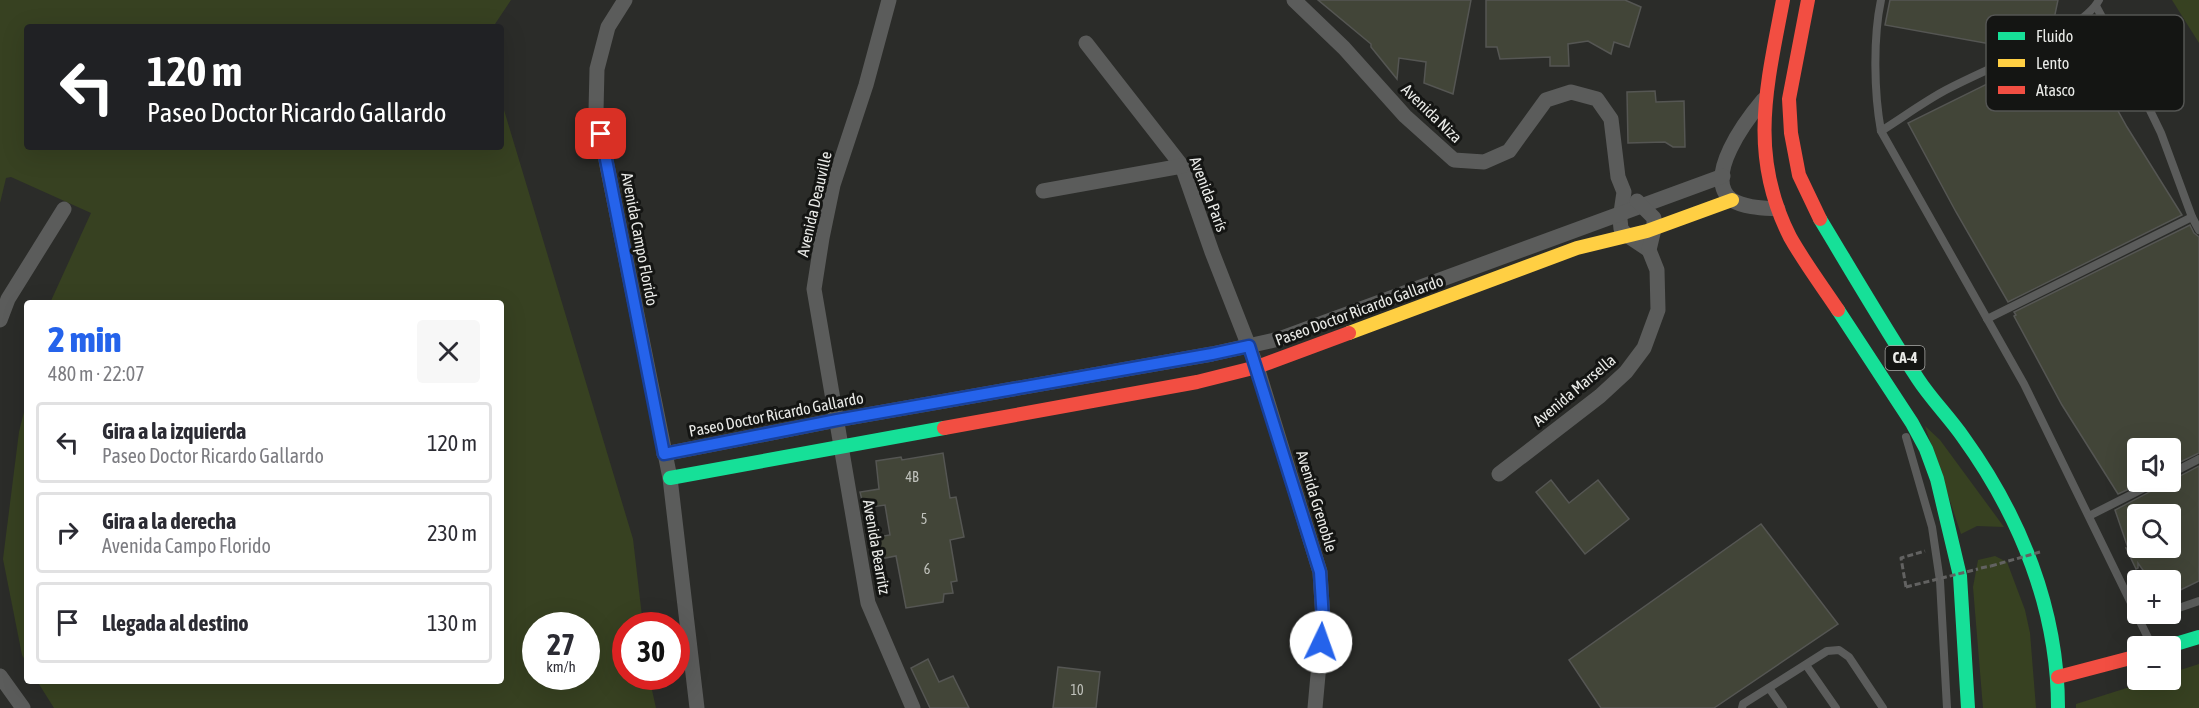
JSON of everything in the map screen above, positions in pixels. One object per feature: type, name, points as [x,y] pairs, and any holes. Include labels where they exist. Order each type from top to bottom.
[{"type":"main road","name":"CA-4","points":[[1783,0],[1765,98],[1765,153],[1778,209],[1791,238],[1884,377],[1920,437],[1937,479],[1960,576],[1968,708]]},
{"type":"main road","name":"CA-4","points":[[1808,0],[1789,99],[1791,133],[1798,175],[1814,210],[1920,381],[1963,437],[2006,503],[2032,562],[2046,608],[2058,677],[2058,708]]},
{"type":"main road","name":"Paseo Doctor Ricardo Gallardo","points":[[670,478],[1197,382],[1257,367],[1577,248],[1654,229],[1732,200]]},
{"type":"main road","points":[[2181,642],[2199,637]]},
{"type":"main road","points":[[2043,700],[2058,677],[2127,659]]},
{"type":"street","name":"Avenida Campo Florido","points":[[625,0],[608,27],[597,69],[596,111],[670,478],[697,708]]},
{"type":"street","name":"Avenida Deauville","points":[[837,420],[814,289],[833,185],[866,85],[889,0]]},
{"type":"street","name":"Avenida Niza","points":[[1294,0],[1344,48],[1405,116],[1454,160],[1484,162],[1509,151],[1546,100],[1571,92],[1598,99],[1611,119],[1618,177],[1624,192],[1621,214],[1622,229],[1628,236]]},
{"type":"street","name":"Avenida París","points":[[1086,44],[1182,166],[1212,252],[1249,346]]},
{"type":"street","points":[[1765,98],[1748,117],[1727,153],[1723,176],[1724,189],[1732,200],[1747,206],[1778,209]]},
{"type":"street","points":[[1043,191],[1182,166]]},
{"type":"street","name":"Paseo Doctor Ricardo Gallardo","points":[[664,454],[837,420],[1212,354],[1279,339],[1723,176]]},
{"type":"street","points":[[1624,192],[1643,206],[1654,218],[1654,229]]},
{"type":"street","points":[[0,320],[8,300],[64,209]]},
{"type":"street","name":"Avenida Marsella","points":[[1499,474],[1600,396],[1626,372],[1644,348],[1658,310],[1657,270],[1649,250],[1654,229]]},
{"type":"street","points":[[1628,236],[1649,250]]},
{"type":"street","name":"Avenida Grenoble","points":[[1249,346],[1320,572],[1323,620],[1316,708]]},
{"type":"street","name":"Avenida Bearritz","points":[[837,420],[868,603],[913,708]]},
{"type":"street","points":[[0,676],[23,708]]},
{"type":"lane","points":[[1881,0],[1876,51],[1877,110],[1881,131],[2024,384],[2127,593]]},
{"type":"lane","points":[[2084,15],[2097,3]]},
{"type":"lane","points":[[1881,131],[1944,91],[1986,70]]},
{"type":"lane","points":[[2150,111],[2199,230]]},
{"type":"lane","points":[[1987,319],[2192,217]]},
{"type":"lane","points":[[1884,377],[1899,419]]},
{"type":"lane","points":[[1903,429],[1932,527],[1940,581],[1947,708]]},
{"type":"lane","points":[[2181,468],[2199,459]]},
{"type":"lane","points":[[2089,516],[2136,492]]},
{"type":"lane","points":[[2181,607],[2199,601]]},
{"type":"lane","points":[[1742,708],[1743,705],[1827,651],[1839,650],[1849,657],[1882,708]]},
{"type":"lane","points":[[1806,665],[1836,708]]},
{"type":"lane","points":[[1769,688],[1782,708]]},
{"type":"path","points":[[1935,548],[1901,558],[1906,588],[1978,569]]},
{"type":"path","points":[[1983,568],[2040,552]]},
{"type":"green space","points":[[0,0],[511,0],[495,24],[24,24],[24,150],[504,150],[504,110],[633,539],[641,612],[612,612],[612,690],[652,690],[656,708],[54,708],[39,684],[504,684],[504,300],[51,300],[91,213],[11,177],[6,178],[0,203]]},
{"type":"green space","points":[[2172,0],[2199,0],[2199,43],[2184,19],[2184,15],[2181,15]]},
{"type":"green space","points":[[24,412],[24,659],[3,559],[19,432]]},
{"type":"green space","points":[[1925,426],[1940,440],[2004,527],[1977,526],[1961,534]]},
{"type":"green space","points":[[1995,556],[2007,562],[2025,610],[2030,633],[2036,708],[1983,708],[1973,587],[1978,560]]},
{"type":"green space","points":[[2199,664],[2199,708],[2076,708],[2076,704],[2127,688],[2127,690],[2181,690],[2181,670]]},
{"type":"building","points":[[1318,0],[1471,0],[1453,94],[1424,83],[1426,62],[1399,58],[1397,79],[1371,44]]},
{"type":"building","points":[[1486,0],[1625,0],[1641,7],[1629,47],[1614,42],[1611,54],[1588,41],[1568,44],[1569,66],[1550,66],[1550,57],[1500,59],[1497,47],[1486,47]]},
{"type":"building","points":[[1890,0],[2058,0],[2055,15],[1986,15],[1986,43],[1885,25]]},
{"type":"building","points":[[1986,84],[1986,111],[2118,111],[2182,215],[2008,302],[1908,123]]},
{"type":"building","points":[[1655,91],[1656,102],[1684,101],[1685,147],[1673,147],[1665,142],[1628,143],[1627,92]]},
{"type":"building","points":[[2190,225],[2199,237],[2199,453],[2181,462],[2181,438],[2127,438],[2127,490],[2118,494],[2062,405],[2014,316],[2016,315],[2014,312]]},
{"type":"building","points":[[943,453],[950,498],[956,497],[964,537],[950,540],[957,581],[951,582],[953,593],[944,594],[943,602],[906,608],[896,556],[875,560],[871,538],[890,535],[885,505],[864,508],[860,492],[879,489],[876,461],[901,457],[902,460]]},
{"type":"building","points":[[2199,466],[2199,581],[2181,590],[2181,570],[2143,570],[2138,563],[2136,569],[2131,558],[2181,558],[2181,504],[2127,504],[2127,545],[2115,510],[2149,492],[2181,492],[2181,475]]},
{"type":"building","points":[[1551,480],[1569,503],[1598,480],[1629,519],[1585,554],[1536,492]]},
{"type":"building","points":[[1761,524],[1838,624],[1714,708],[1601,708],[1569,660]]},
{"type":"building","points":[[928,659],[939,682],[953,676],[969,708],[930,708],[911,668]]},
{"type":"building","points":[[1058,667],[1100,672],[1096,708],[1053,708]]},
{"type":"traffic: fast","points":[[1820,219],[1918,379],[1958,430],[1983,467],[2018,531],[2032,565],[2051,635],[2058,708]]},
{"type":"traffic: fast","points":[[1838,310],[1912,423],[1926,449],[1937,479],[1960,576],[1968,708]]},
{"type":"traffic: fast","points":[[670,478],[944,428]]},
{"type":"traffic: fast","points":[[2181,642],[2199,637]]},
{"type":"traffic: slow","points":[[1349,333],[1577,248],[1647,231],[1732,200]]},
{"type":"traffic: jam","points":[[1783,0],[1767,90],[1765,148],[1769,177],[1777,206],[1790,237],[1838,310]]},
{"type":"traffic: jam","points":[[1808,0],[1789,99],[1791,133],[1799,175],[1820,219]]},
{"type":"traffic: jam","points":[[944,428],[1197,382],[1257,367],[1349,333]]},
{"type":"traffic: jam","points":[[2058,677],[2127,659]]},
{"type":"route","points":[[601,134],[664,454],[837,420],[1249,346],[1320,572],[1323,620],[1321,642]]}]
